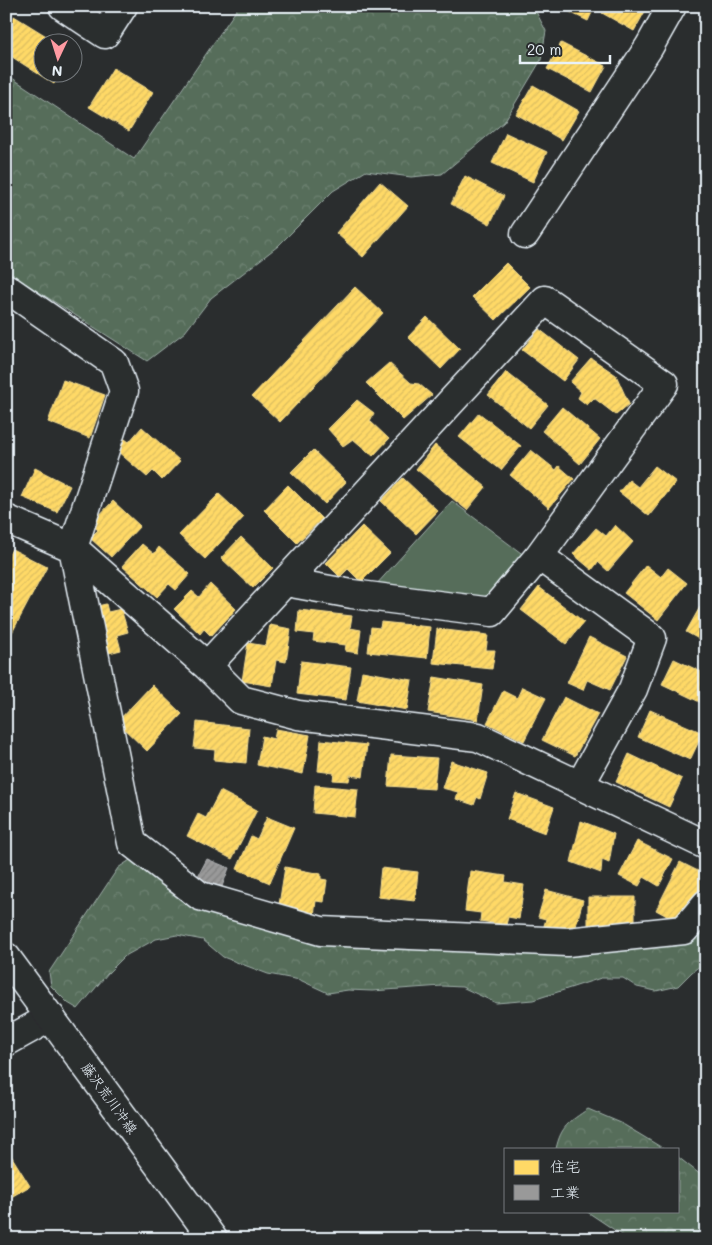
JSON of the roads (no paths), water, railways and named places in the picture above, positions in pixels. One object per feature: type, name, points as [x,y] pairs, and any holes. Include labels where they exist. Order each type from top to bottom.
[{"type":"street","points":[[64,6],[105,34],[123,6]]},
{"type":"street","points":[[525,234],[649,47],[672,6]]},
{"type":"street","points":[[6,288],[114,364],[124,391],[72,548],[132,843],[200,896],[321,931],[567,942],[684,930],[706,904]]},
{"type":"street","points":[[207,666],[545,300],[664,384],[539,556],[492,612],[352,594],[286,582]]},
{"type":"street","points":[[6,519],[72,548],[207,666],[241,700],[298,715],[478,737],[706,845]]},
{"type":"street","points":[[539,556],[652,638],[633,689],[580,785]]},
{"type":"street","name":"藤沢荒川沖線","points":[[6,957],[213,1239]]},
{"type":"street","points":[[6,1042],[51,1017]]}]
